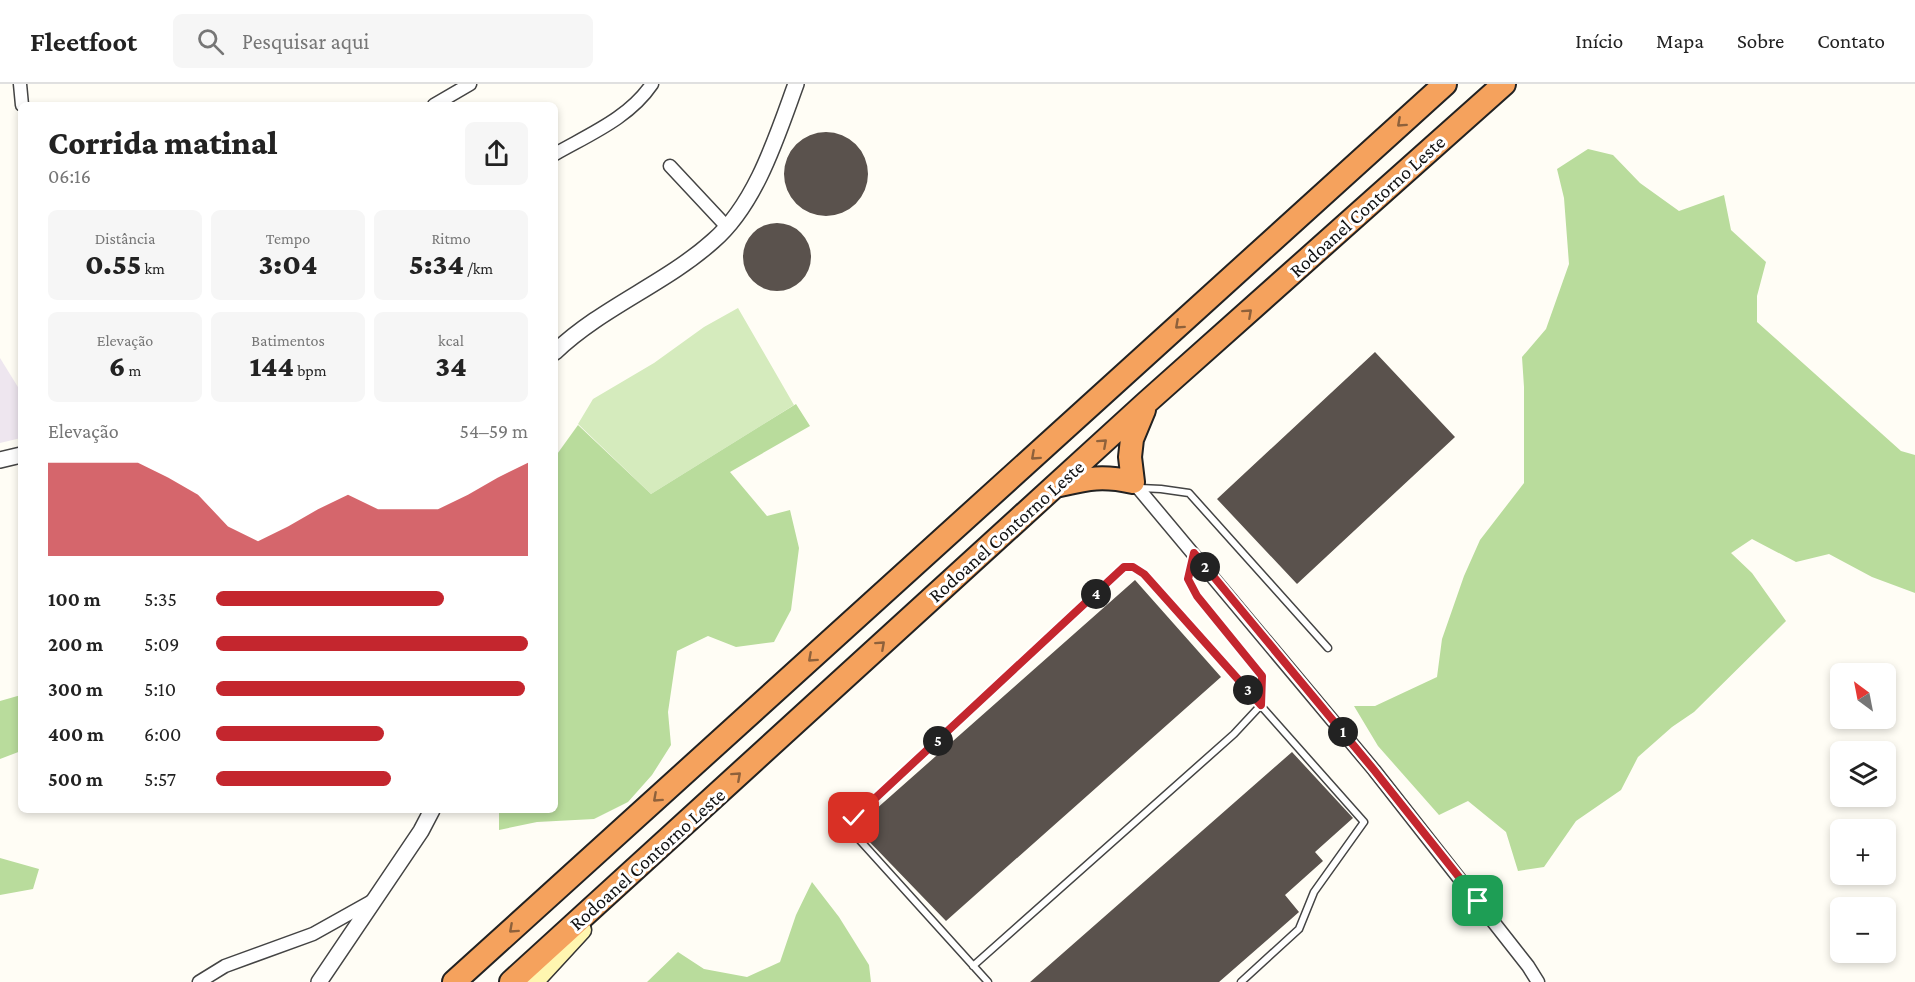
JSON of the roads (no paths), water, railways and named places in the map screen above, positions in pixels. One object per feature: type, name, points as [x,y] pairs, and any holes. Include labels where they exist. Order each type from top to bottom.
[{"type":"highway","name":"Rodoanel Contorno Leste","points":[[454,982],[1444,84]]},
{"type":"highway","name":"Rodoanel Contorno Leste","points":[[511,982],[1146,403],[1504,84]]},
{"type":"highway","points":[[1054,487],[1093,478],[1114,478],[1136,485],[1130,456],[1132,439],[1146,403]]},
{"type":"main road","points":[[534,982],[647,858]]},
{"type":"street","points":[[20,84],[22,102]]},
{"type":"street","points":[[439,102],[470,84]]},
{"type":"street","points":[[558,152],[631,110],[652,84]]},
{"type":"street","points":[[558,350],[580,332],[702,250],[727,227],[756,182],[796,84]]},
{"type":"street","points":[[670,166],[727,227]]},
{"type":"street","points":[[0,460],[18,456]]},
{"type":"street","points":[[1136,485],[1381,778],[1528,966],[1538,982]]},
{"type":"street","points":[[319,982],[421,831],[430,813]]},
{"type":"street","points":[[199,982],[225,966],[313,934],[372,901]]},
{"type":"lane","points":[[1136,485],[1189,493],[1328,648]]},
{"type":"lane","points":[[973,966],[1234,734],[1261,705],[1262,676],[1197,596],[1188,579],[1194,553]]},
{"type":"lane","points":[[988,982],[856,836],[854,818],[1124,567],[1133,567],[1144,574],[1364,822],[1314,892],[1299,929],[1241,982]]}]
